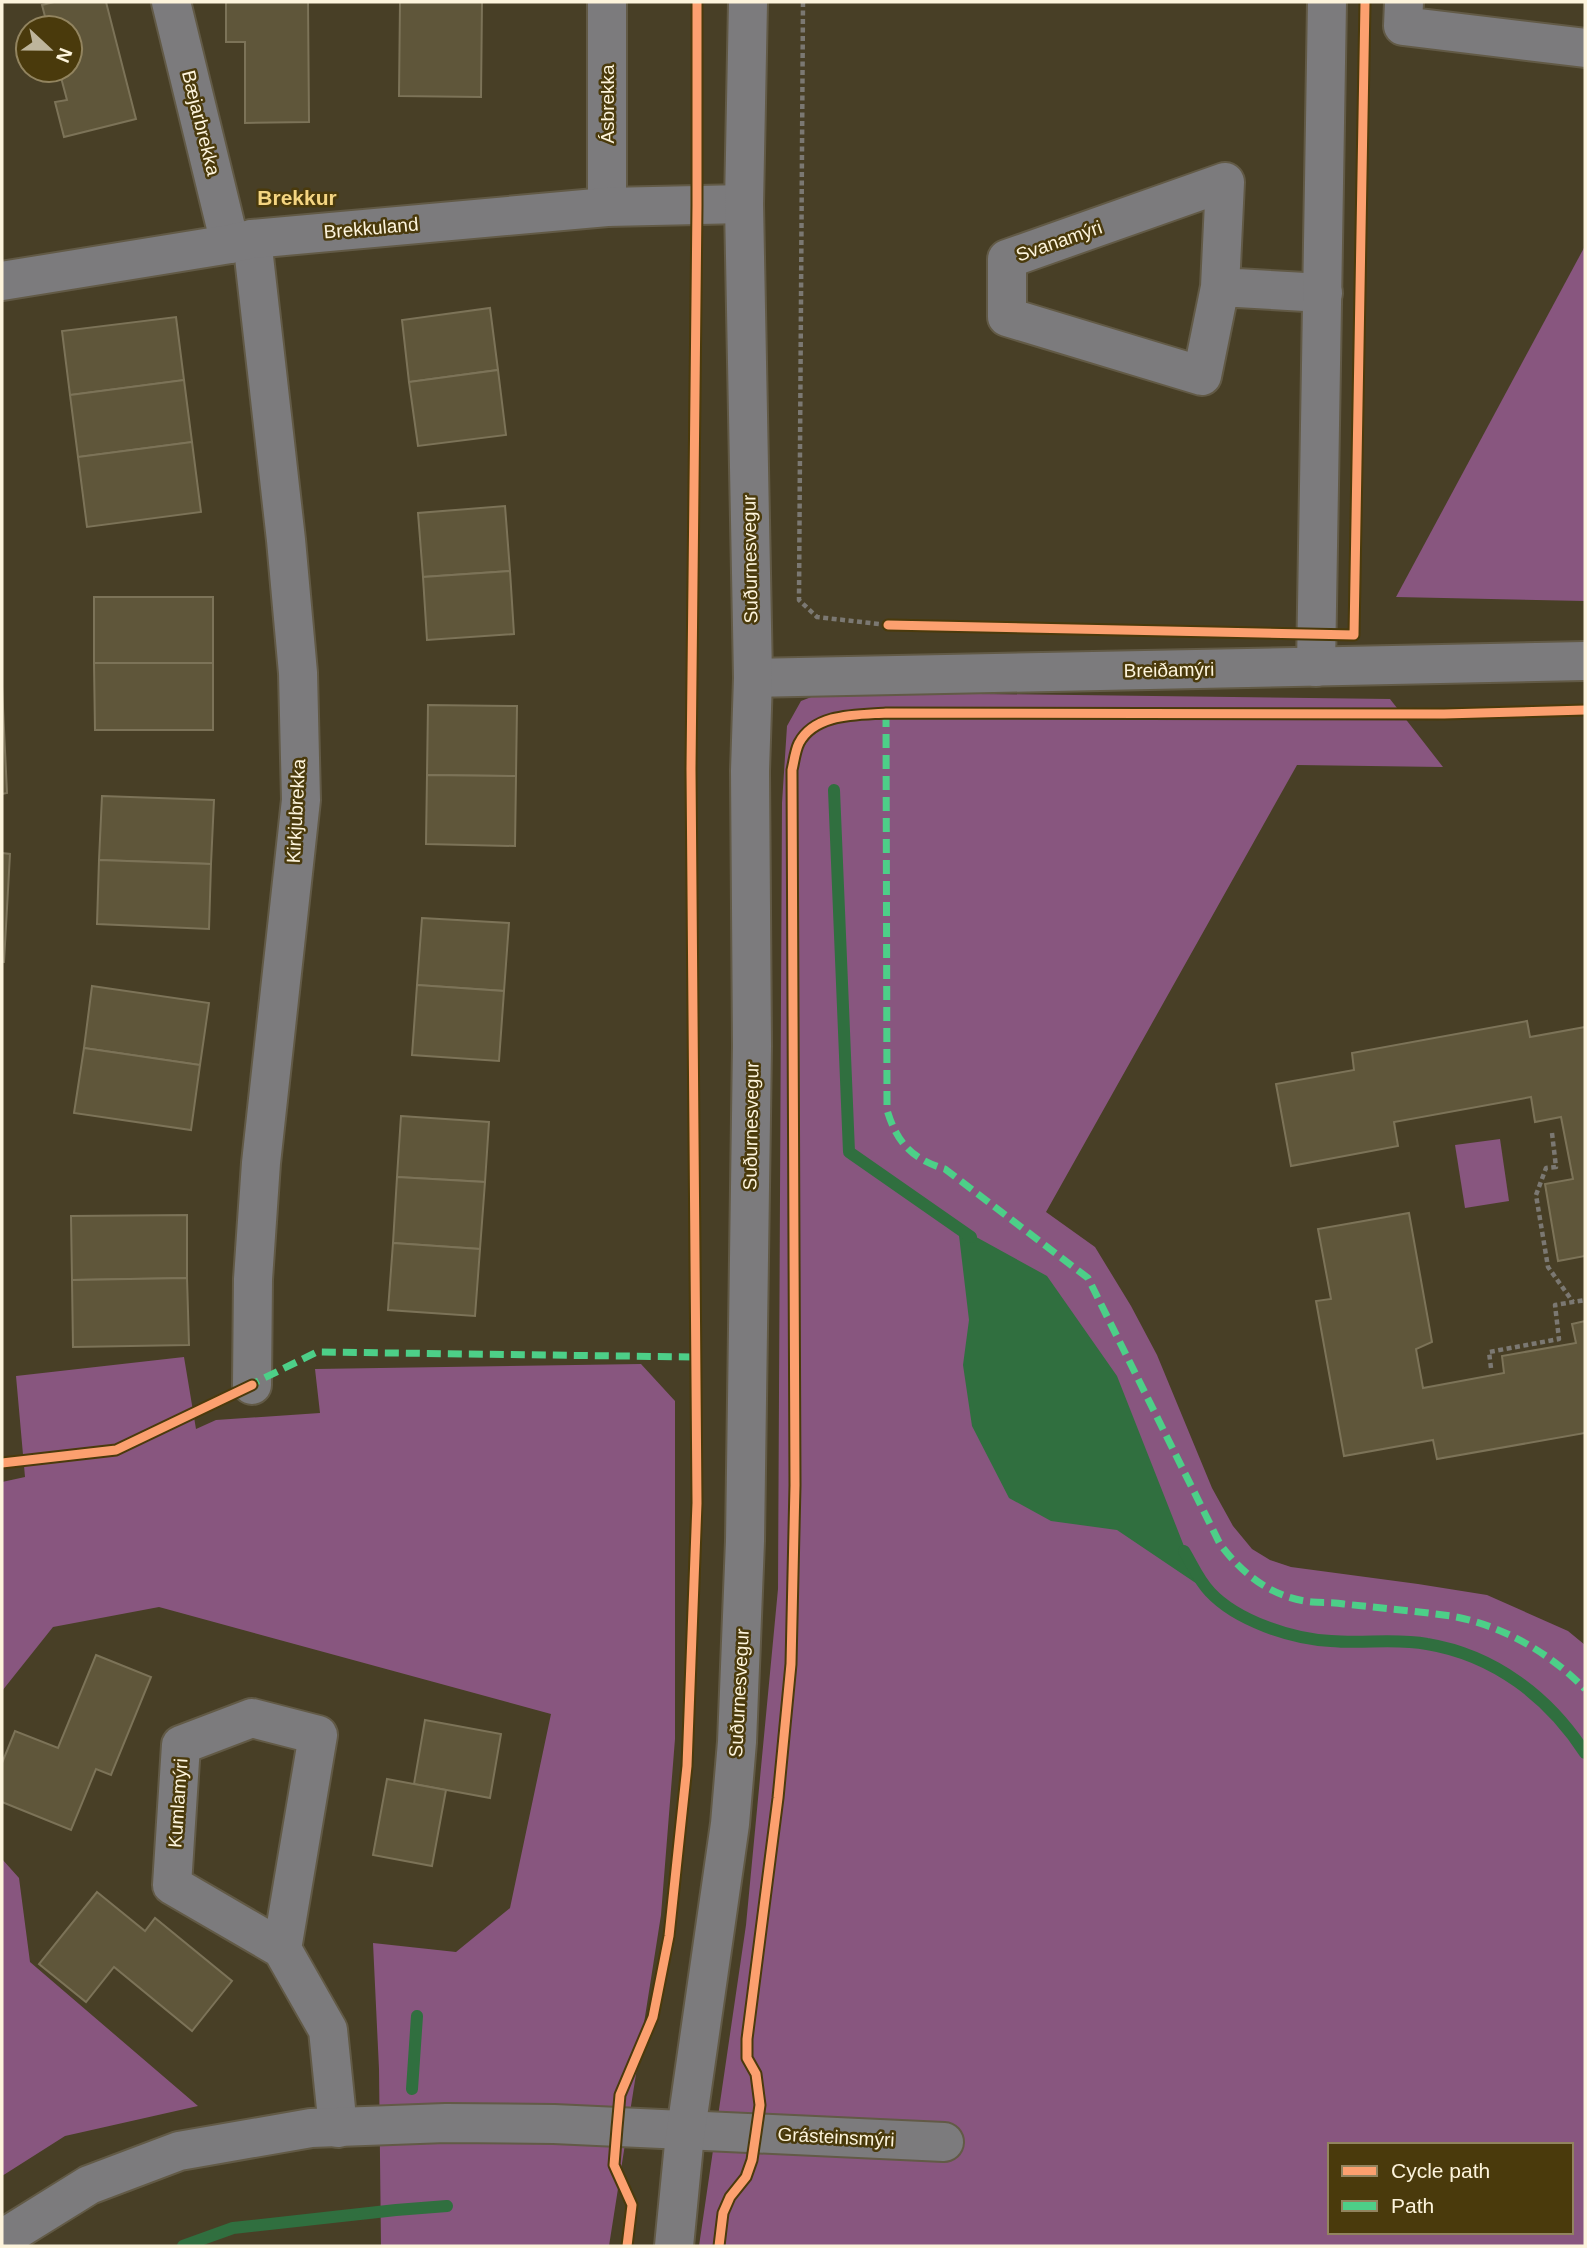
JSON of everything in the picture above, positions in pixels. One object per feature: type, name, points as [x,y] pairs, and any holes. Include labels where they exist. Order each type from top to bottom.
[{"type":"street","name":"Bæjarbrekka","points":[[171,2],[241,242]]},
{"type":"street","name":"Ásbrekka","points":[[607,2],[607,207]]},
{"type":"street","name":"Suðurnesvegur","points":[[674,2246],[687,2130],[730,1824],[746,1541],[752,1046],[750,771],[753,678],[744,204],[748,2]]},
{"type":"street","points":[[1317,667],[1327,2]]},
{"type":"street","points":[[1404,2],[1403,26],[1585,48]]},
{"type":"street","name":"Svanamýri","points":[[1225,182],[1220,287],[1202,376],[1007,317],[1007,259],[1225,182]]},
{"type":"street","name":"Brekkuland","points":[[2,281],[241,242],[607,207],[744,204]]},
{"type":"street","name":"Kirkjubrekka","points":[[241,242],[286,540],[298,673],[301,800],[261,1163],[253,1279],[252,1385]]},
{"type":"street","points":[[1220,287],[1322,293]]},
{"type":"street","name":"Breiðamýri","points":[[753,678],[1585,661]]},
{"type":"street","name":"Kumlamýri","points":[[252,1718],[318,1735],[282,1949],[172,1885],[181,1745],[252,1718]]},
{"type":"street","points":[[282,1949],[328,2030],[338,2128]]},
{"type":"street","points":[[2,2239],[89,2185],[179,2151],[311,2128],[446,2123],[554,2124],[687,2130]]},
{"type":"street","name":"Grásteinsmýri","points":[[687,2130],[944,2142]]},
{"type":"path","points":[[803,2],[799,600],[817,617],[888,625]]},
{"type":"path","points":[[1552,1133],[1556,1167],[1546,1168],[1536,1195],[1548,1267],[1573,1302]]},
{"type":"path","points":[[1491,1368],[1489,1352],[1559,1339],[1555,1305],[1585,1300]]},
{"type":"shaded area","points":[[1585,246],[1585,601],[1396,597]]},
{"type":"shaded area","points":[[824,692],[1390,699],[1443,767],[1297,765],[1046,1212],[1095,1247],[1157,1355],[1212,1488],[1233,1526],[1252,1549],[1270,1560],[1291,1567],[1487,1595],[1568,1631],[1585,1645],[1585,2246],[699,2246],[746,1925],[778,1589],[782,803],[787,726],[801,701]]},
{"type":"shaded area","points":[[1500,1139],[1509,1201],[1465,1208],[1455,1145]]},
{"type":"shaded area","points":[[958,1227],[1047,1276],[1117,1376],[1193,1569],[1209,1592],[1117,1530],[1051,1521],[1009,1498],[972,1426],[963,1365],[969,1320]]},
{"type":"shaded area","points":[[184,1357],[196,1429],[216,1420],[320,1413],[315,1369],[641,1364],[675,1401],[675,1739],[661,1915],[609,2246],[381,2246],[379,2069],[373,1943],[456,1952],[510,1908],[551,1714],[159,1607],[53,1627],[2,1691],[2,1482],[25,1477],[16,1376]]},
{"type":"shaded area","points":[[2,1859],[19,1878],[30,1962],[198,2106],[65,2136],[2,2176]]},
{"type":"building","points":[[54,2],[106,2],[136,119],[64,137],[55,102],[67,100],[63,84],[84,84],[84,14],[44,14],[42,5]]},
{"type":"building","points":[[226,2],[308,2],[309,122],[245,123],[245,42],[226,42]]},
{"type":"building","points":[[400,2],[482,2],[481,97],[399,96]]},
{"type":"building","points":[[490,308],[498,370],[409,382],[402,320]]},
{"type":"building","points":[[176,317],[184,380],[70,395],[62,331]]},
{"type":"building","points":[[498,370],[506,435],[418,446],[409,382]]},
{"type":"building","points":[[184,380],[192,442],[78,457],[70,395]]},
{"type":"building","points":[[192,442],[201,512],[87,527],[78,457]]},
{"type":"building","points":[[505,506],[510,571],[423,577],[418,513]]},
{"type":"building","points":[[510,571],[514,634],[427,640],[423,577]]},
{"type":"building","points":[[94,597],[213,597],[213,663],[94,663]]},
{"type":"building","points":[[94,663],[213,663],[213,730],[95,730]]},
{"type":"building","points":[[2,686],[7,793],[2,794]]},
{"type":"building","points":[[428,705],[517,706],[516,776],[427,775]]},
{"type":"building","points":[[427,775],[516,776],[515,846],[426,844]]},
{"type":"building","points":[[102,796],[214,800],[211,864],[99,860]]},
{"type":"building","points":[[2,853],[10,854],[4,962],[2,962]]},
{"type":"building","points":[[99,860],[211,864],[209,929],[97,924]]},
{"type":"building","points":[[422,918],[509,923],[504,991],[417,985]]},
{"type":"building","points":[[417,985],[504,991],[499,1061],[412,1055]]},
{"type":"building","points":[[92,986],[209,1003],[200,1065],[84,1048]]},
{"type":"building","points":[[1527,1021],[1530,1037],[1585,1027],[1585,1256],[1558,1261],[1545,1184],[1573,1179],[1561,1117],[1535,1122],[1531,1097],[1394,1122],[1398,1146],[1291,1166],[1276,1084],[1354,1070],[1352,1053]]},
{"type":"building","points":[[84,1048],[200,1065],[191,1130],[74,1113]]},
{"type":"building","points":[[401,1116],[489,1122],[485,1182],[397,1177]]},
{"type":"building","points":[[397,1177],[485,1182],[480,1249],[393,1243]]},
{"type":"building","points":[[1409,1213],[1432,1342],[1416,1349],[1423,1388],[1504,1373],[1502,1356],[1576,1343],[1572,1324],[1585,1321],[1585,1433],[1437,1459],[1433,1440],[1344,1456],[1316,1301],[1331,1299],[1318,1229]]},
{"type":"building","points":[[187,1215],[187,1278],[72,1280],[71,1216]]},
{"type":"building","points":[[393,1243],[480,1249],[475,1316],[388,1310]]},
{"type":"building","points":[[187,1278],[189,1345],[73,1347],[72,1280]]},
{"type":"building","points":[[96,1655],[151,1677],[111,1775],[96,1769],[71,1830],[2,1802],[2,1763],[15,1731],[58,1748]]},
{"type":"building","points":[[425,1720],[501,1734],[490,1798],[414,1784]]},
{"type":"building","points":[[387,1779],[446,1790],[432,1866],[373,1855]]},
{"type":"building","points":[[97,1892],[145,1931],[155,1918],[232,1981],[192,2031],[114,1967],[86,2002],[39,1964]]},
{"type":"waterway","points":[[834,790],[849,1152],[971,1237]]},
{"type":"waterway","points":[[1184,1551],[1210,1592],[1235,1612],[1266,1627],[1316,1640],[1403,1641],[1427,1644],[1475,1658],[1497,1669],[1518,1682],[1555,1714],[1585,1753]]},
{"type":"waterway","points":[[412,2089],[417,2016]]},
{"type":"waterway","points":[[183,2246],[233,2228],[447,2206]]},
{"type":"marked path","points":[[886,713],[887,1110],[901,1141],[915,1155],[945,1169],[1088,1278],[1220,1544],[1249,1575],[1272,1590],[1298,1600],[1451,1616],[1489,1626],[1541,1652],[1585,1689]]},
{"type":"marked path","points":[[246,1387],[317,1352],[697,1357]]},
{"type":"cycle path","points":[[627,2246],[632,2205],[614,2165],[620,2095],[653,2017],[669,1936],[687,1766],[697,1503],[691,769],[697,2]]},
{"type":"cycle path","points":[[888,625],[1354,635],[1365,2]]},
{"type":"cycle path","points":[[719,2246],[723,2213],[730,2197],[746,2177],[752,2160],[760,2105],[756,2074],[747,2058],[747,2039],[778,1798],[791,1664],[795,1485],[792,770],[799,743],[806,733],[826,721],[850,715],[886,713],[1444,714],[1585,710]]},
{"type":"cycle path","points":[[2,1463],[116,1450],[252,1385]]},
{"type":"district","name":"Brekkur","points":[[297,197]]}]
